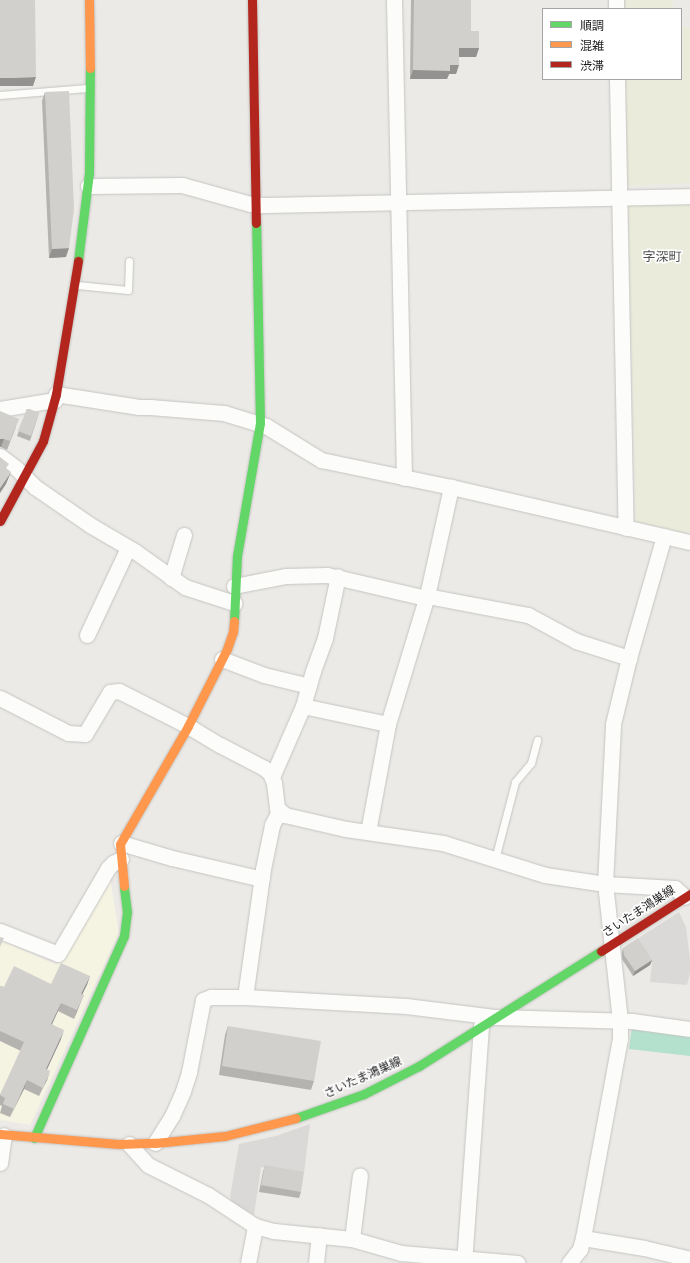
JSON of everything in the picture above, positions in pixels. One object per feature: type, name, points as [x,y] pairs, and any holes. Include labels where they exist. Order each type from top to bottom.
[{"type":"street","points":[[0,520],[25,477],[45,437],[55,397],[74,285],[88,186],[90,139],[89,0]]},
{"type":"street","points":[[34,1138],[124,936],[127,912],[121,859],[121,843],[188,726],[222,658],[233,632],[234,586],[237,556],[260,423],[252,0]]},
{"type":"street","points":[[394,0],[404,478]]},
{"type":"street","points":[[617,80],[626,528]]},
{"type":"street","points":[[88,186],[182,184],[256,205],[690,196]]},
{"type":"street","points":[[0,409],[55,397],[139,407],[218,412],[260,423],[271,428],[321,460],[451,487],[690,542]]},
{"type":"street","points":[[0,456],[35,487],[171,578],[191,590],[234,603]]},
{"type":"street","points":[[368,832],[388,724],[427,597],[451,487]]},
{"type":"street","points":[[171,578],[184,535]]},
{"type":"street","points":[[569,1263],[580,1249],[583,1238],[618,1054],[620,1021],[605,884],[614,724],[629,658],[664,536]]},
{"type":"street","points":[[87,635],[128,548]]},
{"type":"street","points":[[234,586],[305,574],[338,576],[427,597],[528,615],[576,641],[629,658]]},
{"type":"street","points":[[272,778],[303,706],[325,638],[338,576]]},
{"type":"street","points":[[222,658],[264,675],[309,686]]},
{"type":"street","points":[[0,698],[68,733],[85,734],[110,692],[119,691],[188,726],[228,750],[268,770],[272,778],[276,804],[279,811],[288,816],[368,832],[443,843],[536,873],[605,884],[675,888],[687,895]]},
{"type":"street","points":[[303,706],[388,724]]},
{"type":"street","points":[[245,997],[262,879],[272,825],[279,811]]},
{"type":"street","points":[[121,843],[262,879]]},
{"type":"street","points":[[0,931],[58,954],[108,868],[113,863],[121,859]]},
{"type":"street","name":"さいたま鴻巣線","points":[[2,1134],[34,1138],[129,1144],[154,1143],[204,1139],[247,1131],[285,1122],[325,1109],[364,1094],[401,1076],[496,1018],[687,895]]},
{"type":"street","points":[[154,1143],[172,1116],[183,1090],[203,1000],[211,997],[245,997],[406,1006],[496,1018],[620,1021],[690,1029]]},
{"type":"street","points":[[464,1261],[481,1026]]},
{"type":"street","points":[[0,1163],[2,1134]]},
{"type":"street","points":[[129,1144],[148,1165],[208,1195],[255,1226],[271,1231],[319,1235],[352,1240],[401,1253],[464,1261],[518,1263]]},
{"type":"street","points":[[352,1240],[360,1175]]},
{"type":"street","points":[[248,1263],[255,1226]]},
{"type":"street","points":[[316,1263],[319,1235]]},
{"type":"street","points":[[583,1238],[644,1248],[690,1259]]},
{"type":"lane","points":[[0,95],[90,87]]},
{"type":"lane","points":[[74,285],[128,290],[129,261]]},
{"type":"lane","points":[[495,859],[515,782],[532,763],[537,740]]},
{"type":"shaded area","points":[[621,0],[672,0],[673,8],[622,8]]},
{"type":"shaded area","points":[[682,27],[690,27],[690,183],[625,186],[623,80],[682,80]]},
{"type":"shaded area","points":[[690,205],[690,534],[636,521],[628,206]]},
{"type":"shaded area","points":[[109,872],[119,933],[30,1125],[0,1120],[0,940],[57,965]]},
{"type":"shaded area","points":[[679,912],[686,927],[690,959],[690,973],[687,985],[650,982],[652,964],[637,939]]},
{"type":"shaded area","points":[[310,1124],[304,1173],[261,1167],[254,1215],[232,1202],[230,1197],[239,1144],[276,1136]]},
{"type":"green space","points":[[632,1026],[690,1033],[690,1056],[629,1049]]},
{"type":"building","points":[[0,0],[35,0],[36,77],[0,78]]},
{"type":"building","points":[[414,0],[471,0],[471,31],[479,31],[479,48],[459,48],[459,65],[450,65],[450,71],[413,70]]},
{"type":"building","points":[[69,91],[74,209],[69,248],[52,249],[45,92]]},
{"type":"building","points":[[27,409],[39,413],[31,436],[18,431]]},
{"type":"building","points":[[0,411],[19,419],[10,441],[0,439]]},
{"type":"building","points":[[0,457],[9,464],[6,468],[11,472],[0,488]]},
{"type":"building","points":[[0,937],[4,938],[0,947]]},
{"type":"building","points":[[638,938],[652,960],[635,971],[624,955],[623,948]]},
{"type":"building","points":[[61,963],[90,976],[81,994],[84,995],[77,1010],[61,1003],[51,1024],[64,1030],[46,1069],[50,1071],[43,1088],[27,1080],[14,1109],[3,1104],[5,1098],[0,1095],[24,1042],[0,1031],[0,986],[4,987],[14,966],[51,984]]},
{"type":"building","points":[[228,1026],[321,1041],[314,1081],[222,1066]]},
{"type":"building","points":[[265,1165],[304,1172],[301,1192],[261,1185]]},
{"type":"traffic: fast","points":[[78,261],[89,173],[90,68]]},
{"type":"traffic: fast","points":[[234,621],[237,556],[260,423],[256,223]]},
{"type":"traffic: fast","points":[[34,1138],[124,936],[127,912],[124,886]]},
{"type":"traffic: fast","points":[[296,1118],[364,1094],[419,1066],[601,951]]},
{"type":"traffic: slow","points":[[89,0],[90,68]]},
{"type":"traffic: slow","points":[[124,886],[120,844],[188,726],[227,649],[233,632],[234,621]]},
{"type":"traffic: slow","points":[[0,1134],[119,1144],[155,1143],[225,1136],[296,1118]]},
{"type":"traffic: jam","points":[[252,0],[256,223]]},
{"type":"traffic: jam","points":[[0,521],[43,441],[56,394],[78,261]]},
{"type":"traffic: jam","points":[[601,951],[690,894]]},
{"type":"district","name":"字深町","points":[[662,257]]}]
